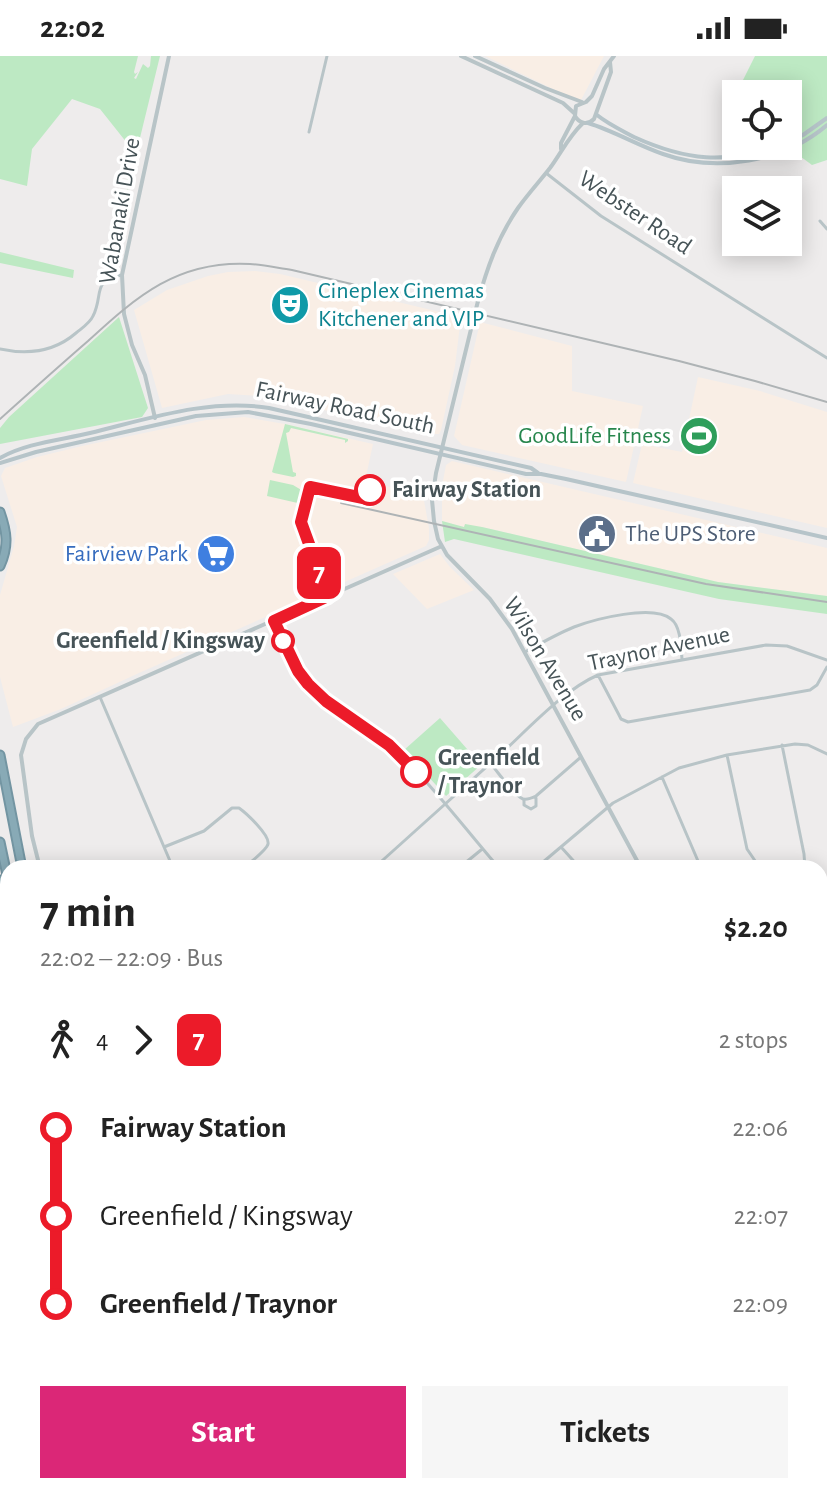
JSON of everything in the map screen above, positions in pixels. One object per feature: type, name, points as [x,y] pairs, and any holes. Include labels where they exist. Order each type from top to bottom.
[{"type":"highway","points":[[0,512],[7,537],[0,566]]},
{"type":"highway","points":[[0,755],[20,860]]},
{"type":"main road","points":[[596,112],[606,123],[666,150],[692,157],[722,157]]},
{"type":"main road","points":[[802,135],[827,118]]},
{"type":"main road","points":[[586,123],[665,155],[711,163],[757,159],[777,153],[801,143],[827,125]]},
{"type":"main road","name":"Fairway Road South","points":[[0,461],[16,451],[155,418],[212,406],[258,406],[531,468],[541,474]]},
{"type":"main road","name":"Fairway Road South","points":[[0,461],[196,416],[235,412],[268,415],[827,538]]},
{"type":"street","name":"Wabanaki Drive","points":[[155,418],[146,380],[126,323],[122,275],[169,56]]},
{"type":"street","points":[[309,132],[327,56]]},
{"type":"street","points":[[461,56],[563,103],[578,121],[586,123]]},
{"type":"street","points":[[475,56],[545,88],[592,104],[596,112]]},
{"type":"street","points":[[561,149],[576,106],[592,96],[604,69],[614,56]]},
{"type":"street","points":[[596,112],[611,72],[610,62]]},
{"type":"street","name":"Wilson Avenue","points":[[596,112],[594,119],[573,133],[520,206],[505,229],[486,272],[432,500],[434,521],[442,546],[456,567],[499,610],[525,652],[637,860]]},
{"type":"street","name":"Webster Road","points":[[546,173],[583,205],[827,358]]},
{"type":"street","points":[[820,221],[827,229]]},
{"type":"street","points":[[0,349],[35,352],[68,340],[90,322],[102,283],[110,277],[122,275]]},
{"type":"street","points":[[38,860],[21,755],[29,732],[38,724],[442,546]]},
{"type":"street","points":[[525,652],[586,623],[645,612],[663,615],[674,621],[682,659]]},
{"type":"street","points":[[274,621],[298,671],[308,684],[326,701],[403,757],[492,860]]},
{"type":"street","name":"Traynor Avenue","points":[[383,860],[576,687],[598,675],[772,645],[787,646],[827,660]]},
{"type":"street","points":[[598,675],[621,719],[628,722],[810,690],[817,685],[827,667]]},
{"type":"street","points":[[100,697],[170,860]]},
{"type":"street","points":[[546,860],[608,807],[679,768],[699,761],[782,745],[808,745],[827,754]]},
{"type":"street","points":[[782,745],[804,860]]},
{"type":"street","points":[[727,755],[747,849],[755,860]]},
{"type":"street","points":[[491,763],[515,793],[524,799],[536,796],[581,757]]},
{"type":"street","points":[[662,777],[698,860]]},
{"type":"street","points":[[524,799],[524,805],[531,809],[536,806],[536,796]]},
{"type":"street","points":[[164,847],[204,831],[232,808],[239,808],[265,834],[268,842],[267,849],[254,860]]},
{"type":"street","points":[[561,847],[573,860]]},
{"type":"street","points":[[468,860],[482,848]]},
{"type":"shaded area","points":[[485,56],[604,56],[580,102]]},
{"type":"shaded area","points":[[228,272],[280,274],[461,317],[455,366],[439,434],[262,396],[228,394],[162,408],[134,310],[167,290]]},
{"type":"shaded area","points":[[480,322],[572,346],[572,391],[643,406],[626,482],[462,445],[454,436]]},
{"type":"shaded area","points":[[698,377],[760,391],[827,412],[827,528],[633,483],[642,444],[682,452]]},
{"type":"shaded area","points":[[244,417],[373,444],[365,481],[423,495],[429,528],[426,546],[61,709],[13,727],[0,677],[0,595],[17,527],[1,476],[5,468],[82,446],[206,420]]},
{"type":"shaded area","points":[[452,461],[827,548],[827,596],[718,582],[482,527],[464,527],[442,521],[442,486],[446,465]]},
{"type":"shaded area","points":[[440,554],[474,590],[427,609],[393,574]]},
{"type":"green space","points":[[0,56],[138,56],[134,72],[138,72],[136,79],[143,64],[148,68],[150,66],[151,56],[160,56],[127,191],[127,143],[100,109],[72,99],[32,149],[27,186],[0,179]]},
{"type":"green space","points":[[755,56],[827,56],[827,160],[812,165],[802,158],[802,80],[743,80]]},
{"type":"green space","points":[[0,252],[74,270],[73,278],[0,263]]},
{"type":"green space","points":[[119,317],[148,408],[142,417],[0,444],[0,428],[9,417]]},
{"type":"green space","points":[[285,424],[348,439],[348,441],[345,443],[345,440],[291,428],[286,433],[296,476],[274,473]]},
{"type":"green space","points":[[270,480],[293,485],[303,491],[302,504],[267,496]]},
{"type":"green space","points":[[442,521],[464,527],[465,524],[482,527],[718,582],[827,596],[827,614],[719,599],[454,539],[445,542]]},
{"type":"green space","points":[[440,718],[481,765],[446,796],[404,750]]},
{"type":"tram line","points":[[341,503],[706,584],[827,602]]},
{"type":"railway","points":[[0,419],[142,296],[180,275],[224,264],[292,270],[679,361],[827,402]]},
{"type":"bus line","name":"7","points":[[370,490],[368,499],[310,487],[301,522],[328,596],[274,621],[298,671],[308,684],[326,701],[389,745],[416,772]]},
{"type":"place","name":"Cineplex Cinemas Kitchener and VIP","points":[[290,305]]},
{"type":"place","name":"GoodLife Fitness","points":[[699,436]]},
{"type":"place","name":"Fairway Station","points":[[370,490]]},
{"type":"place","name":"The UPS Store","points":[[597,534]]},
{"type":"place","name":"Fairview Park","points":[[216,554]]},
{"type":"place","name":"Greenfield / Kingsway","points":[[283,641]]},
{"type":"place","name":"Greenfield / Traynor","points":[[416,772]]}]
